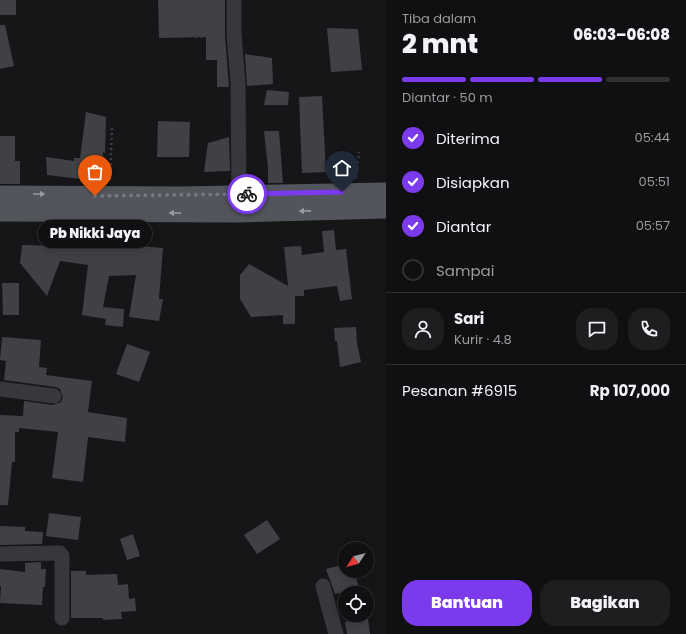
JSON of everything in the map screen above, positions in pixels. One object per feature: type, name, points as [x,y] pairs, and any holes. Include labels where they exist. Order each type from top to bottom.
[{"type":"main road","points":[[0,195],[239,195],[386,192]]},
{"type":"main road","points":[[0,212],[222,213],[386,209]]},
{"type":"street","points":[[234,0],[234,34],[238,83],[239,195]]},
{"type":"street","points":[[0,389],[54,396]]},
{"type":"street","points":[[0,554],[60,553],[62,556],[62,618]]},
{"type":"street","points":[[323,586],[336,634]]},
{"type":"path","points":[[189,0],[192,37],[234,34]]},
{"type":"path","points":[[109,196],[112,125]]},
{"type":"path","points":[[354,192],[360,152]]},
{"type":"building","points":[[0,0],[16,0],[16,15],[0,15]]},
{"type":"building","points":[[158,0],[225,0],[225,35],[229,87],[217,87],[217,60],[206,60],[206,37],[159,38]]},
{"type":"building","points":[[0,25],[5,25],[14,66],[0,69]]},
{"type":"building","points":[[327,28],[358,29],[362,70],[331,72]]},
{"type":"building","points":[[245,54],[272,58],[273,84],[247,86]]},
{"type":"building","points":[[267,90],[289,92],[288,105],[264,105]]},
{"type":"building","points":[[322,96],[326,172],[302,173],[299,97]]},
{"type":"building","points":[[86,112],[106,117],[105,153],[103,152],[104,184],[89,184],[89,180],[47,175],[46,157],[74,161],[74,158],[80,158]]},
{"type":"building","points":[[158,121],[190,122],[189,157],[157,157]]},
{"type":"building","points":[[264,131],[279,131],[283,183],[268,183]]},
{"type":"building","points":[[0,136],[15,136],[15,161],[20,161],[20,184],[0,184]]},
{"type":"building","points":[[229,137],[230,171],[204,172],[208,143]]},
{"type":"building","points":[[334,230],[336,250],[346,249],[352,299],[340,301],[337,286],[304,290],[304,296],[295,296],[295,324],[283,324],[283,315],[251,317],[240,299],[240,275],[249,264],[288,286],[284,247],[301,246],[302,255],[324,252],[322,231]]},
{"type":"building","points":[[93,231],[108,233],[107,241],[129,240],[129,245],[163,248],[159,299],[163,299],[159,321],[129,317],[136,275],[109,276],[103,307],[124,309],[123,327],[105,325],[106,319],[82,315],[88,265],[60,261],[47,296],[20,263],[22,245],[62,246],[63,240],[92,241]]},
{"type":"building","points":[[2,283],[19,283],[19,315],[3,315]]},
{"type":"building","points":[[356,327],[357,343],[361,362],[340,367],[334,328]]},
{"type":"building","points":[[2,337],[41,340],[39,367],[47,368],[46,375],[92,381],[88,412],[127,418],[125,442],[88,437],[83,482],[52,478],[58,432],[19,428],[19,432],[15,432],[15,462],[12,462],[8,505],[0,505],[0,415],[23,416],[24,401],[53,405],[61,402],[63,397],[60,389],[55,387],[4,380],[6,361],[0,360]]},
{"type":"building","points":[[127,344],[150,352],[139,382],[116,374]]},
{"type":"building","points":[[49,513],[81,517],[78,540],[46,536]]},
{"type":"building","points":[[267,520],[280,539],[257,554],[244,535]]},
{"type":"building","points":[[0,526],[25,527],[25,531],[43,532],[42,544],[0,545]]},
{"type":"building","points":[[133,534],[140,556],[127,560],[120,539]]},
{"type":"building","points":[[41,562],[41,569],[46,569],[42,605],[0,603],[0,569],[25,572],[25,563]]},
{"type":"building","points":[[338,566],[338,578],[356,578],[358,586],[338,586],[338,593],[335,594],[326,569]]},
{"type":"building","points":[[71,571],[86,571],[86,575],[117,574],[118,585],[128,584],[129,599],[135,598],[136,611],[121,612],[122,619],[103,620],[103,618],[71,618]]},
{"type":"building","points":[[345,622],[368,622],[370,634],[347,634]]},
{"type":"way so far","points":[[95,196],[247,194]]},
{"type":"place","name":"Pb Nikki Jaya","points":[[95,196]]},
{"type":"route","points":[[247,194],[342,192]]}]
